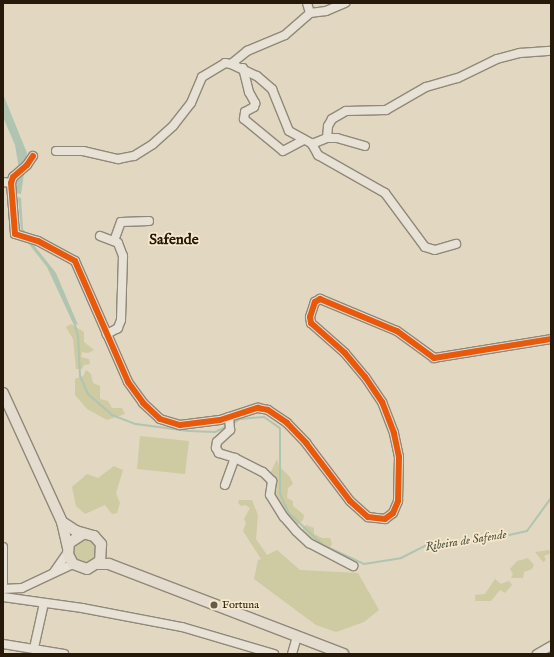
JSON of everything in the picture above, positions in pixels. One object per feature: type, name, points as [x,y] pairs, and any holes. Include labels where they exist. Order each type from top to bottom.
[{"type":"main road","points":[[3,393],[62,522],[73,564],[82,568],[96,564],[109,564],[343,654]]},
{"type":"main road","points":[[62,522],[83,534],[98,539],[102,555],[109,564]]},
{"type":"main road","points":[[68,549],[73,539],[83,534]]},
{"type":"main road","points":[[96,564],[102,555]]},
{"type":"street","points":[[307,3],[310,13]]},
{"type":"street","points":[[231,64],[247,51],[285,35],[310,13],[326,11],[345,3]]},
{"type":"street","points":[[327,138],[328,126],[332,119],[346,111],[386,110],[426,87],[458,78],[497,59],[520,53],[551,51]]},
{"type":"street","points":[[56,151],[83,151],[118,159],[134,156],[153,144],[172,126],[191,103],[202,77],[225,63],[231,64],[243,68],[272,88],[289,131],[312,144],[318,155],[386,193],[425,247],[435,250],[456,244]]},
{"type":"street","points":[[243,68],[249,92],[256,103],[254,107],[245,112],[244,119],[283,151],[304,140]]},
{"type":"street","points":[[312,144],[327,138],[337,138],[365,146]]},
{"type":"street","points":[[33,156],[27,165],[9,181],[15,234],[20,237],[30,238],[75,262],[128,382],[143,403],[160,419],[180,425],[194,424],[229,417],[258,408],[268,410],[287,423],[306,443],[350,501],[368,518],[384,519],[394,510],[399,490],[399,457],[394,433],[382,402],[365,377],[345,353],[311,324],[310,317],[315,302],[320,299],[397,331],[434,358],[551,339]]},
{"type":"street","points":[[114,241],[121,222],[149,221]]},
{"type":"street","points":[[100,236],[114,241],[121,247],[123,256],[121,320],[118,328],[107,334]]},
{"type":"street","points":[[229,417],[230,430],[217,442],[216,448],[219,453],[235,458],[263,472],[272,481],[270,495],[284,517],[296,531],[309,542],[352,566]]},
{"type":"street","points":[[225,485],[235,458]]},
{"type":"street","points":[[54,573],[68,549]]},
{"type":"street","points":[[3,585],[4,551]]},
{"type":"street","points":[[3,589],[22,588],[73,564]]},
{"type":"street","points":[[3,597],[82,608],[182,627],[274,654]]},
{"type":"street","points":[[34,648],[44,603]]},
{"type":"street","points":[[292,654],[297,637]]},
{"type":"street","points":[[3,644],[64,654]]},
{"type":"street","points":[[537,654],[551,646]]},
{"type":"shaded area","points":[[3,94],[27,153],[21,194],[15,193],[19,169],[15,145],[3,117]]},
{"type":"shaded area","points":[[18,197],[21,198],[23,229],[29,236],[22,235]]},
{"type":"shaded area","points":[[25,239],[29,239],[56,273],[78,325],[73,323],[47,267]]},
{"type":"shaded area","points":[[71,324],[84,332],[84,342],[94,350],[88,353],[82,352],[81,357],[89,359],[90,364],[84,365],[82,369],[76,369],[73,339],[66,327]]},
{"type":"shaded area","points":[[86,370],[91,374],[93,383],[100,386],[100,399],[108,401],[112,408],[122,408],[125,414],[107,420],[87,409],[75,395],[75,379],[83,376]]},
{"type":"shaded area","points":[[140,436],[189,441],[185,474],[137,469]]},
{"type":"shaded area","points":[[277,459],[279,466],[290,477],[293,484],[288,488],[287,498],[293,501],[293,506],[304,515],[303,520],[294,527],[273,492],[276,488],[268,478]]},
{"type":"shaded area","points":[[114,466],[123,470],[116,493],[120,503],[117,513],[112,514],[105,505],[85,514],[76,506],[72,487],[87,474],[98,478]]},
{"type":"shaded area","points":[[239,500],[252,500],[258,515],[256,539],[267,555],[277,550],[300,570],[358,573],[379,610],[364,622],[336,632],[316,625],[254,579],[258,560],[261,559],[243,531],[246,523],[244,519],[250,508],[245,505],[241,506],[238,503]]},
{"type":"shaded area","points":[[306,525],[314,528],[314,534],[322,538],[330,538],[332,544],[328,549],[302,537],[302,530]]},
{"type":"shaded area","points":[[84,538],[93,542],[97,551],[93,560],[84,564],[75,560],[71,551],[75,542]]},
{"type":"shaded area","points":[[549,550],[551,553],[544,556],[546,560],[543,562],[535,552]]},
{"type":"shaded area","points":[[528,558],[534,565],[532,569],[524,572],[523,578],[511,578],[513,574],[510,569],[517,561]]},
{"type":"shaded area","points":[[495,579],[501,584],[509,581],[512,585],[505,593],[500,590],[491,601],[475,601],[475,595],[485,594]]},
{"type":"waterway","name":"Ribeira de Safende","points":[[74,322],[78,336],[80,376],[88,394],[112,415],[136,424],[189,431],[215,432],[228,426]]},
{"type":"waterway","name":"Ribeira de Safende","points":[[232,424],[240,419],[264,417],[280,428],[280,494],[289,513],[323,545],[364,564],[401,558],[427,545],[486,540],[527,531],[551,498]]},
{"type":"cycle path","points":[[33,156],[27,165],[13,177],[11,183],[15,234],[38,241],[75,261],[128,382],[143,403],[160,419],[180,425],[220,420],[258,408],[268,410],[287,423],[306,443],[350,501],[368,517],[385,519],[393,513],[398,501],[399,457],[394,433],[382,402],[365,377],[345,353],[311,323],[310,317],[315,302],[320,299],[397,331],[434,358],[551,339]]},
{"type":"place","name":"Fortuna","points":[[214,605]]},
{"type":"district","name":"Safende","points":[[174,240]]}]
